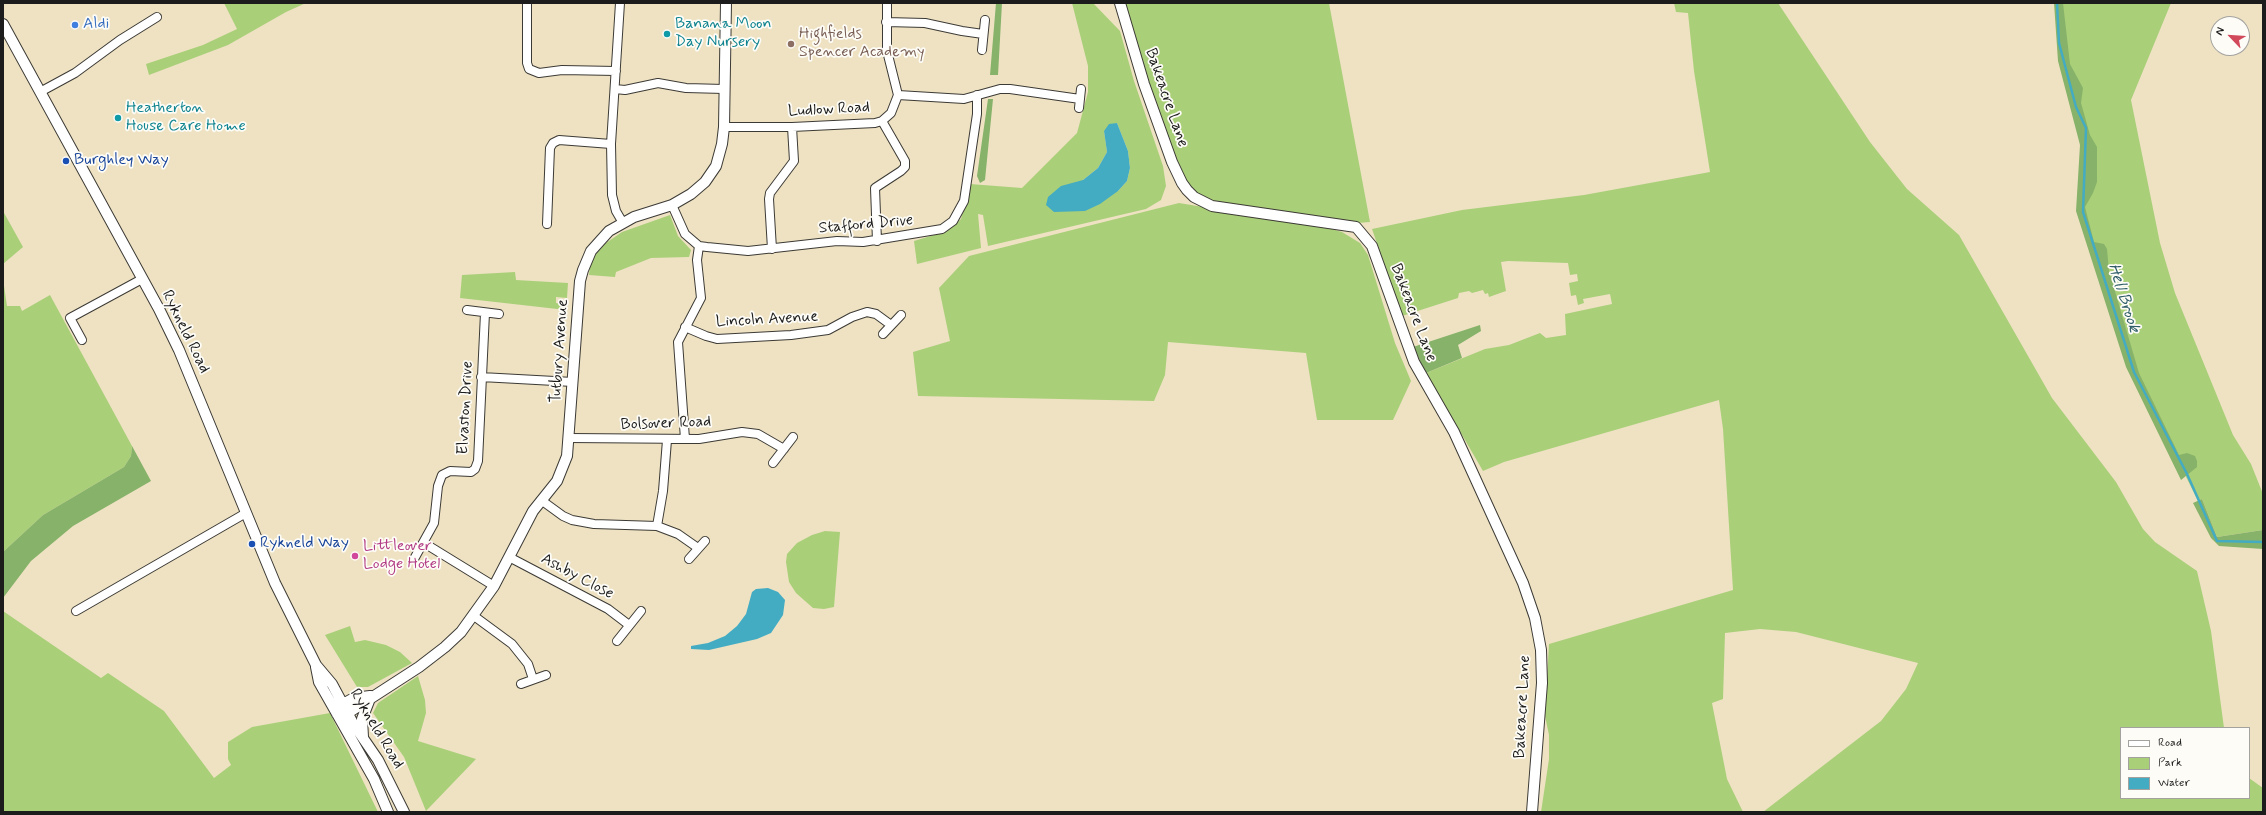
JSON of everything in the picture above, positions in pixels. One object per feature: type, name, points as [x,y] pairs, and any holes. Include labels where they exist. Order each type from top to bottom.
[{"type":"street","points":[[527,3],[527,64],[529,69],[539,73],[562,70],[616,71]]},
{"type":"street","points":[[620,3],[610,144],[612,195],[616,211],[623,223]]},
{"type":"street","name":"Tutbury Avenue","points":[[345,709],[354,698],[371,696],[433,657],[461,632],[474,616],[494,586],[526,522],[541,500],[557,481],[563,470],[567,456],[569,438],[580,281],[583,270],[599,241],[609,231],[623,223],[672,205],[691,194],[705,182],[720,156],[724,127],[726,3]]},
{"type":"street","points":[[887,3],[886,22],[889,64],[898,95],[964,99],[1000,89],[1080,99]]},
{"type":"street","name":"Bakeacre Lane","points":[[1120,3],[1135,57],[1172,162],[1182,184],[1190,193],[1212,206],[1356,227],[1372,246],[1414,362],[1454,432],[1523,583],[1536,618],[1542,650],[1542,684],[1532,812]]},
{"type":"street","points":[[40,92],[75,73],[120,40],[157,17]]},
{"type":"street","points":[[982,50],[985,20]]},
{"type":"street","points":[[886,22],[925,23],[983,34]]},
{"type":"street","name":"Rykneld Road","points":[[3,24],[179,350],[275,583],[316,665],[332,684],[345,709],[388,777],[404,812]]},
{"type":"street","points":[[615,89],[625,90],[658,83],[686,88],[724,89]]},
{"type":"street","points":[[1079,108],[1081,90]]},
{"type":"street","name":"Ludlow Road","points":[[724,127],[792,127],[875,123],[882,121],[892,113],[898,95]]},
{"type":"street","name":"Stafford Drive","points":[[699,246],[748,251],[837,241],[876,241],[942,229],[953,221],[959,213],[964,201],[968,183],[978,105],[977,95]]},
{"type":"street","points":[[876,241],[874,188],[905,167],[905,161],[882,121]]},
{"type":"street","points":[[772,249],[769,199],[770,193],[794,161],[792,127]]},
{"type":"street","points":[[547,224],[550,148],[553,143],[559,140],[610,144]]},
{"type":"street","points":[[672,205],[685,234],[699,246],[696,260],[701,298],[678,342],[685,439]]},
{"type":"street","points":[[82,340],[70,318],[142,279]]},
{"type":"street","points":[[467,310],[499,314]]},
{"type":"street","name":"Lincoln Avenue","points":[[685,327],[717,339],[791,335],[828,330],[852,317],[867,312],[876,314],[891,325]]},
{"type":"street","name":"Elvaston Drive","points":[[414,560],[434,523],[438,486],[442,475],[450,471],[471,472],[475,469],[478,461],[485,313]]},
{"type":"street","points":[[882,334],[901,315]]},
{"type":"street","points":[[481,377],[573,382]]},
{"type":"street","name":"Bolsover Road","points":[[569,438],[667,440],[699,439],[742,432],[758,434],[784,449]]},
{"type":"street","points":[[773,463],[793,437]]},
{"type":"street","points":[[657,526],[663,491],[667,440]]},
{"type":"street","points":[[541,500],[563,516],[584,523],[657,526],[678,534],[698,548]]},
{"type":"street","points":[[76,612],[246,513]]},
{"type":"street","points":[[689,559],[704,540]]},
{"type":"street","points":[[424,544],[494,586]]},
{"type":"street","name":"Ashby Close","points":[[509,557],[608,609],[629,625]]},
{"type":"street","points":[[617,640],[641,611]]},
{"type":"street","points":[[474,616],[516,648],[528,664],[533,679]]},
{"type":"street","name":"Rykneld Road","points":[[316,665],[319,682],[374,779],[388,812]]},
{"type":"street","points":[[521,684],[546,675]]},
{"type":"street","points":[[363,737],[362,719],[371,696]]},
{"type":"street","points":[[337,714],[345,709]]},
{"type":"green space","points":[[224,3],[306,3],[286,12],[228,45],[149,75],[146,64],[203,45],[237,29]]},
{"type":"green space","points":[[996,3],[1002,3],[998,75],[990,75]]},
{"type":"green space","points":[[1072,3],[1093,3],[1120,31],[1134,81],[1163,166],[1166,186],[1161,200],[1146,209],[988,246],[983,215],[978,214],[981,248],[917,264],[914,241],[947,231],[961,219],[970,184],[1022,188],[1077,133],[1088,92],[1088,66]],"holes":[[[1117,123],[1128,151],[1130,168],[1127,181],[1118,191],[1083,180],[1098,168],[1107,152],[1104,131]]]},
{"type":"green space","points":[[1120,3],[1329,3],[1370,222],[1344,224],[1212,206],[1182,183]]},
{"type":"green space","points":[[1674,3],[1778,3],[1870,142],[1907,189],[1959,235],[2052,398],[2116,482],[2143,529],[2155,542],[2197,571],[2211,631],[2224,727],[2120,727],[2120,799],[2250,799],[2250,779],[2263,788],[2263,812],[1763,812],[1881,721],[1906,689],[1918,663],[1796,632],[1760,629],[1725,633],[1723,699],[1712,703],[1727,779],[1743,812],[1541,812],[1549,759],[1549,735],[1545,716],[1549,644],[1733,590],[1723,429],[1719,400],[1504,462],[1483,471],[1426,373],[1485,349],[1509,345],[1540,333],[1546,338],[1566,335],[1565,314],[1612,304],[1610,294],[1583,299],[1584,303],[1578,305],[1576,295],[1571,296],[1569,283],[1578,281],[1577,274],[1570,275],[1568,263],[1508,261],[1501,262],[1506,291],[1489,297],[1488,293],[1485,294],[1483,290],[1472,293],[1469,291],[1459,293],[1458,298],[1402,316],[1372,229],[1462,210],[1584,195],[1710,172],[1694,71],[1688,13],[1676,12]]},
{"type":"green space","points":[[2054,3],[2063,3],[2070,64],[2083,88],[2081,103],[2090,135],[2097,147],[2097,182],[2085,207],[2094,242],[2104,244],[2107,249],[2109,271],[2139,373],[2179,455],[2187,453],[2195,456],[2197,461],[2197,467],[2181,480],[2126,367],[2076,211],[2080,145],[2058,61]]},
{"type":"green space","points":[[2056,3],[2171,3],[2131,100],[2160,243],[2175,293],[2233,435],[2251,464],[2263,494],[2263,530],[2217,537],[2202,499],[2198,501],[2134,372],[2083,212],[2086,128],[2076,107]]},
{"type":"green space","points":[[988,99],[993,99],[985,180],[980,183],[977,176]]},
{"type":"green space","points":[[1179,203],[1325,227],[1342,232],[1360,243],[1368,255],[1395,343],[1411,381],[1393,420],[1317,420],[1306,353],[1168,342],[1165,375],[1154,401],[918,396],[913,352],[950,341],[939,288],[969,256]]},
{"type":"green space","points":[[3,211],[23,247],[3,264]]},
{"type":"green space","points":[[670,215],[678,236],[691,250],[689,257],[651,258],[616,272],[615,277],[589,275],[590,266],[595,255],[606,243],[622,232]]},
{"type":"green space","points":[[515,272],[516,280],[568,283],[567,298],[556,297],[556,303],[567,304],[566,310],[460,298],[462,275]]},
{"type":"green space","points":[[3,279],[7,306],[20,306],[22,311],[50,295],[132,446],[131,456],[124,467],[43,515],[3,552]]},
{"type":"green space","points":[[1480,325],[1481,331],[1458,345],[1462,358],[1426,373],[1413,347]]},
{"type":"green space","points":[[132,446],[151,481],[73,526],[31,561],[3,598],[3,552],[43,515],[124,467],[131,456]]},
{"type":"green space","points":[[2202,499],[2217,537],[2263,530],[2263,549],[2219,546],[2211,538],[2193,503]]},
{"type":"green space","points":[[825,531],[840,532],[834,607],[824,609],[813,608],[796,593],[789,582],[786,562],[787,554],[797,543],[812,535]]},
{"type":"green space","points":[[3,611],[101,678],[108,673],[164,711],[214,778],[231,765],[228,759],[228,742],[252,727],[330,713],[378,812],[3,812]]},
{"type":"green space","points":[[350,626],[355,642],[365,640],[386,645],[400,652],[412,663],[368,687],[357,687],[325,635]]},
{"type":"green space","points":[[418,676],[425,700],[426,713],[418,741],[476,759],[426,811],[404,757],[373,713],[378,703]]},
{"type":"water","points":[[1117,123],[1128,151],[1130,168],[1127,181],[1118,191],[1100,204],[1085,211],[1054,212],[1046,205],[1048,197],[1061,186],[1083,180],[1098,168],[1107,152],[1104,131],[1109,124]]},
{"type":"water","points":[[768,588],[778,592],[785,600],[783,615],[771,633],[757,639],[709,650],[691,649],[691,646],[708,643],[725,636],[737,626],[746,614],[752,592],[756,589]]},
{"type":"waterway","name":"Hell Brook","points":[[2057,3],[2059,43],[2076,107],[2086,128],[2083,212],[2134,372],[2187,474],[2217,541],[2263,542]]},
{"type":"place","name":"Aldi","points":[[75,25]]},
{"type":"place","name":"Banana Moon Day Nursery","points":[[667,34]]},
{"type":"place","name":"Highfields Spencer Academy","points":[[791,44]]},
{"type":"place","name":"Heatherton House Care Home","points":[[118,118]]},
{"type":"place","name":"Burghley Way","points":[[66,161]]},
{"type":"place","name":"Rykneld Way","points":[[252,544]]},
{"type":"place","name":"Littleover Lodge Hotel","points":[[355,556]]}]
